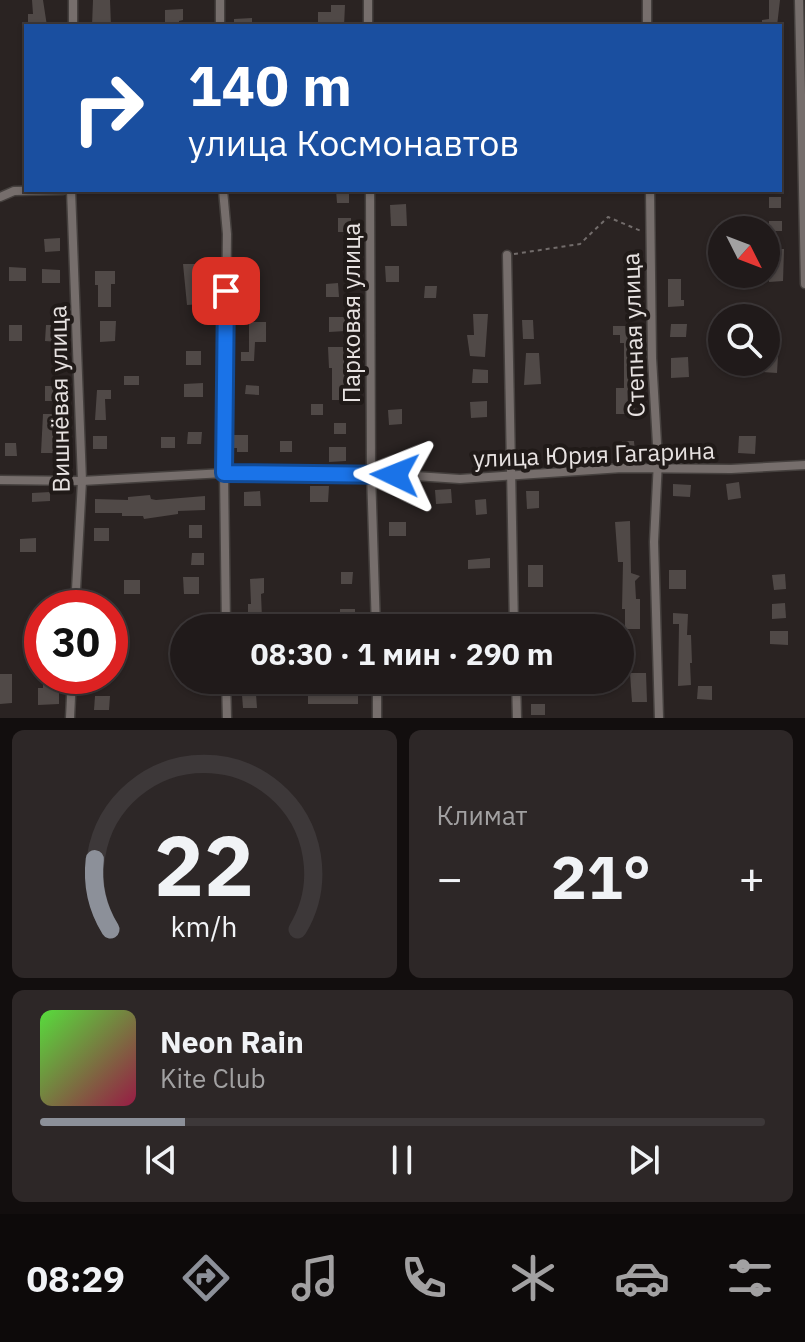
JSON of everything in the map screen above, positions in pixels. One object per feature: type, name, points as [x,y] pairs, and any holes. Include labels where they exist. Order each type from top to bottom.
[{"type":"street","points":[[73,0],[73,24]]},
{"type":"street","points":[[220,0],[220,24]]},
{"type":"street","points":[[368,0],[368,24]]},
{"type":"street","points":[[647,0],[647,24]]},
{"type":"street","points":[[799,0],[805,284]]},
{"type":"street","points":[[0,197],[24,191]]},
{"type":"street","name":"Вишнёвая улица","points":[[71,192],[82,481],[76,590]]},
{"type":"street","points":[[223,192],[227,234],[226,614]]},
{"type":"street","name":"Парковая улица","points":[[370,192],[371,473],[376,614]]},
{"type":"street","name":"Степная улица","points":[[650,192],[659,718]]},
{"type":"street","points":[[507,255],[514,614]]},
{"type":"street","name":"улица Юрия Гагарина","points":[[0,480],[82,481],[224,473],[371,473],[460,479],[656,468],[731,469],[805,465]]},
{"type":"street","points":[[70,718],[71,694]]},
{"type":"street","points":[[226,694],[227,718]]},
{"type":"street","points":[[377,694],[377,718]]},
{"type":"street","points":[[516,694],[517,718]]},
{"type":"path","points":[[507,255],[580,244],[608,217],[649,234]]},
{"type":"building","points":[[32,0],[43,0],[47,24],[28,24],[28,14],[33,14]]},
{"type":"building","points":[[93,0],[110,0],[111,24],[92,24]]},
{"type":"building","points":[[769,0],[780,0],[777,24],[762,24],[762,20],[769,19]]},
{"type":"building","points":[[331,5],[345,5],[344,24],[318,24],[318,12],[331,12]]},
{"type":"building","points":[[183,9],[183,20],[179,24],[165,24],[165,10]]},
{"type":"building","points":[[252,18],[252,24],[234,24],[234,19]]},
{"type":"building","points":[[336,192],[349,192],[349,203],[337,203]]},
{"type":"building","points":[[769,197],[781,197],[781,208],[769,208]]},
{"type":"building","points":[[406,204],[407,226],[391,226],[390,205]]},
{"type":"building","points":[[338,218],[351,218],[351,232],[338,232]]},
{"type":"building","points":[[60,238],[60,251],[45,252],[44,239]]},
{"type":"building","points":[[780,249],[784,249],[783,281],[780,281]]},
{"type":"building","points":[[183,264],[200,264],[203,304],[187,305]]},
{"type":"building","points":[[385,266],[399,266],[399,282],[386,282]]},
{"type":"building","points":[[9,267],[26,268],[26,281],[9,281]]},
{"type":"building","points":[[42,269],[60,270],[60,283],[42,283]]},
{"type":"building","points":[[95,271],[115,271],[115,284],[111,284],[111,307],[98,307]]},
{"type":"building","points":[[668,279],[681,279],[684,306],[668,307]]},
{"type":"building","points":[[338,283],[339,297],[326,297],[326,284]]},
{"type":"building","points":[[425,286],[437,286],[436,298],[424,298]]},
{"type":"building","points":[[473,314],[488,314],[485,357],[470,356],[467,335],[474,335]]},
{"type":"building","points":[[329,317],[346,317],[346,331],[329,332]]},
{"type":"building","points":[[522,320],[533,320],[534,339],[523,339]]},
{"type":"building","points":[[100,321],[116,321],[115,341],[100,342]]},
{"type":"building","points":[[249,322],[266,322],[266,342],[255,342],[254,361],[241,361],[241,352],[249,352]]},
{"type":"building","points":[[671,324],[687,324],[686,337],[670,337]]},
{"type":"building","points":[[9,325],[22,325],[22,341],[9,341]]},
{"type":"building","points":[[46,325],[58,325],[58,342],[45,341]]},
{"type":"building","points":[[613,326],[629,326],[629,330],[632,329],[635,414],[616,414],[616,388],[624,388],[624,343],[620,343],[620,335],[613,335]]},
{"type":"building","points":[[328,347],[343,347],[347,400],[332,400],[332,368],[329,368]]},
{"type":"building","points":[[186,351],[201,351],[201,365],[186,365]]},
{"type":"building","points":[[526,353],[539,353],[541,384],[524,385]]},
{"type":"building","points":[[688,357],[689,377],[671,378],[671,358]]},
{"type":"building","points":[[473,369],[488,370],[488,383],[472,383]]},
{"type":"building","points":[[124,376],[139,376],[139,385],[124,385]]},
{"type":"building","points":[[203,383],[203,397],[184,397],[184,384]]},
{"type":"building","points":[[246,385],[259,386],[259,395],[245,394]]},
{"type":"building","points":[[45,386],[56,386],[56,401],[45,401]]},
{"type":"building","points":[[97,390],[111,390],[111,399],[105,399],[106,420],[95,420]]},
{"type":"building","points":[[487,401],[487,417],[471,418],[470,402]]},
{"type":"building","points":[[311,404],[323,404],[323,415],[311,415]]},
{"type":"building","points":[[402,409],[402,424],[389,425],[388,410]]},
{"type":"building","points":[[43,414],[54,414],[53,453],[41,453]]},
{"type":"building","points":[[334,423],[346,423],[346,434],[334,434]]},
{"type":"building","points":[[188,432],[202,432],[201,444],[187,444]]},
{"type":"building","points":[[234,435],[248,435],[248,452],[237,452]]},
{"type":"building","points":[[93,436],[107,436],[107,449],[93,449]]},
{"type":"building","points":[[739,436],[756,436],[755,454],[738,453]]},
{"type":"building","points":[[161,437],[175,437],[175,448],[161,448]]},
{"type":"building","points":[[280,441],[292,441],[292,452],[280,452]]},
{"type":"building","points":[[622,441],[634,441],[635,454],[622,454]]},
{"type":"building","points":[[5,443],[16,443],[17,456],[5,456]]},
{"type":"building","points":[[329,447],[346,447],[346,461],[329,462]]},
{"type":"building","points":[[739,482],[741,498],[728,500],[726,484]]},
{"type":"building","points":[[673,484],[691,485],[690,497],[673,496]]},
{"type":"building","points":[[310,486],[329,486],[328,502],[310,502]]},
{"type":"building","points":[[451,489],[452,503],[436,504],[435,490]]},
{"type":"building","points":[[260,491],[261,506],[244,506],[244,492]]},
{"type":"building","points":[[526,491],[539,491],[539,508],[527,509]]},
{"type":"building","points":[[50,492],[50,501],[32,502],[32,493]]},
{"type":"building","points":[[150,495],[151,499],[156,500],[205,496],[205,510],[178,511],[178,514],[144,519],[143,516],[122,516],[122,513],[95,513],[95,499],[128,500],[128,497]]},
{"type":"building","points":[[486,499],[487,514],[476,515],[475,500]]},
{"type":"building","points":[[630,521],[631,573],[640,576],[635,581],[636,599],[640,599],[640,629],[634,629],[634,614],[625,614],[625,609],[622,609],[623,562],[618,562],[615,522]]},
{"type":"building","points":[[389,522],[406,522],[406,536],[389,536]]},
{"type":"building","points":[[189,525],[202,525],[202,538],[189,538]]},
{"type":"building","points":[[94,528],[109,528],[109,541],[94,541]]},
{"type":"building","points":[[36,538],[36,552],[20,552],[20,539]]},
{"type":"building","points":[[192,553],[204,553],[204,565],[191,565]]},
{"type":"building","points":[[490,558],[490,568],[468,569],[468,560]]},
{"type":"building","points":[[528,565],[543,565],[543,587],[528,587]]},
{"type":"building","points":[[669,570],[686,570],[686,589],[669,589]]},
{"type":"building","points":[[341,572],[353,572],[352,584],[341,584]]},
{"type":"building","points":[[785,574],[786,589],[774,590],[772,575]]},
{"type":"building","points":[[183,577],[199,577],[199,594],[184,594]]},
{"type":"building","points":[[264,578],[262,614],[248,614],[248,604],[251,604],[250,579]]},
{"type":"building","points":[[124,580],[140,580],[140,594],[128,594],[128,590],[124,590]]},
{"type":"building","points":[[785,603],[786,618],[772,619],[772,604]]},
{"type":"building","points":[[340,609],[355,609],[355,614],[340,614]]},
{"type":"building","points":[[673,613],[688,614],[691,685],[678,686],[679,624],[673,624]]},
{"type":"building","points":[[770,631],[788,631],[788,645],[770,644]]},
{"type":"building","points":[[634,673],[646,673],[647,702],[632,702]]},
{"type":"building","points":[[0,674],[12,674],[12,703],[0,704]]},
{"type":"building","points":[[698,686],[712,686],[712,700],[697,699]]},
{"type":"building","points":[[38,694],[59,694],[59,704],[38,705]]},
{"type":"building","points":[[256,694],[257,708],[243,708],[242,695]]},
{"type":"building","points":[[308,694],[358,694],[358,704],[308,704]]},
{"type":"building","points":[[95,696],[110,696],[109,710],[94,710]]},
{"type":"building","points":[[531,704],[545,704],[545,715],[531,715]]},
{"type":"route","points":[[226,291],[224,473],[395,475]]}]
